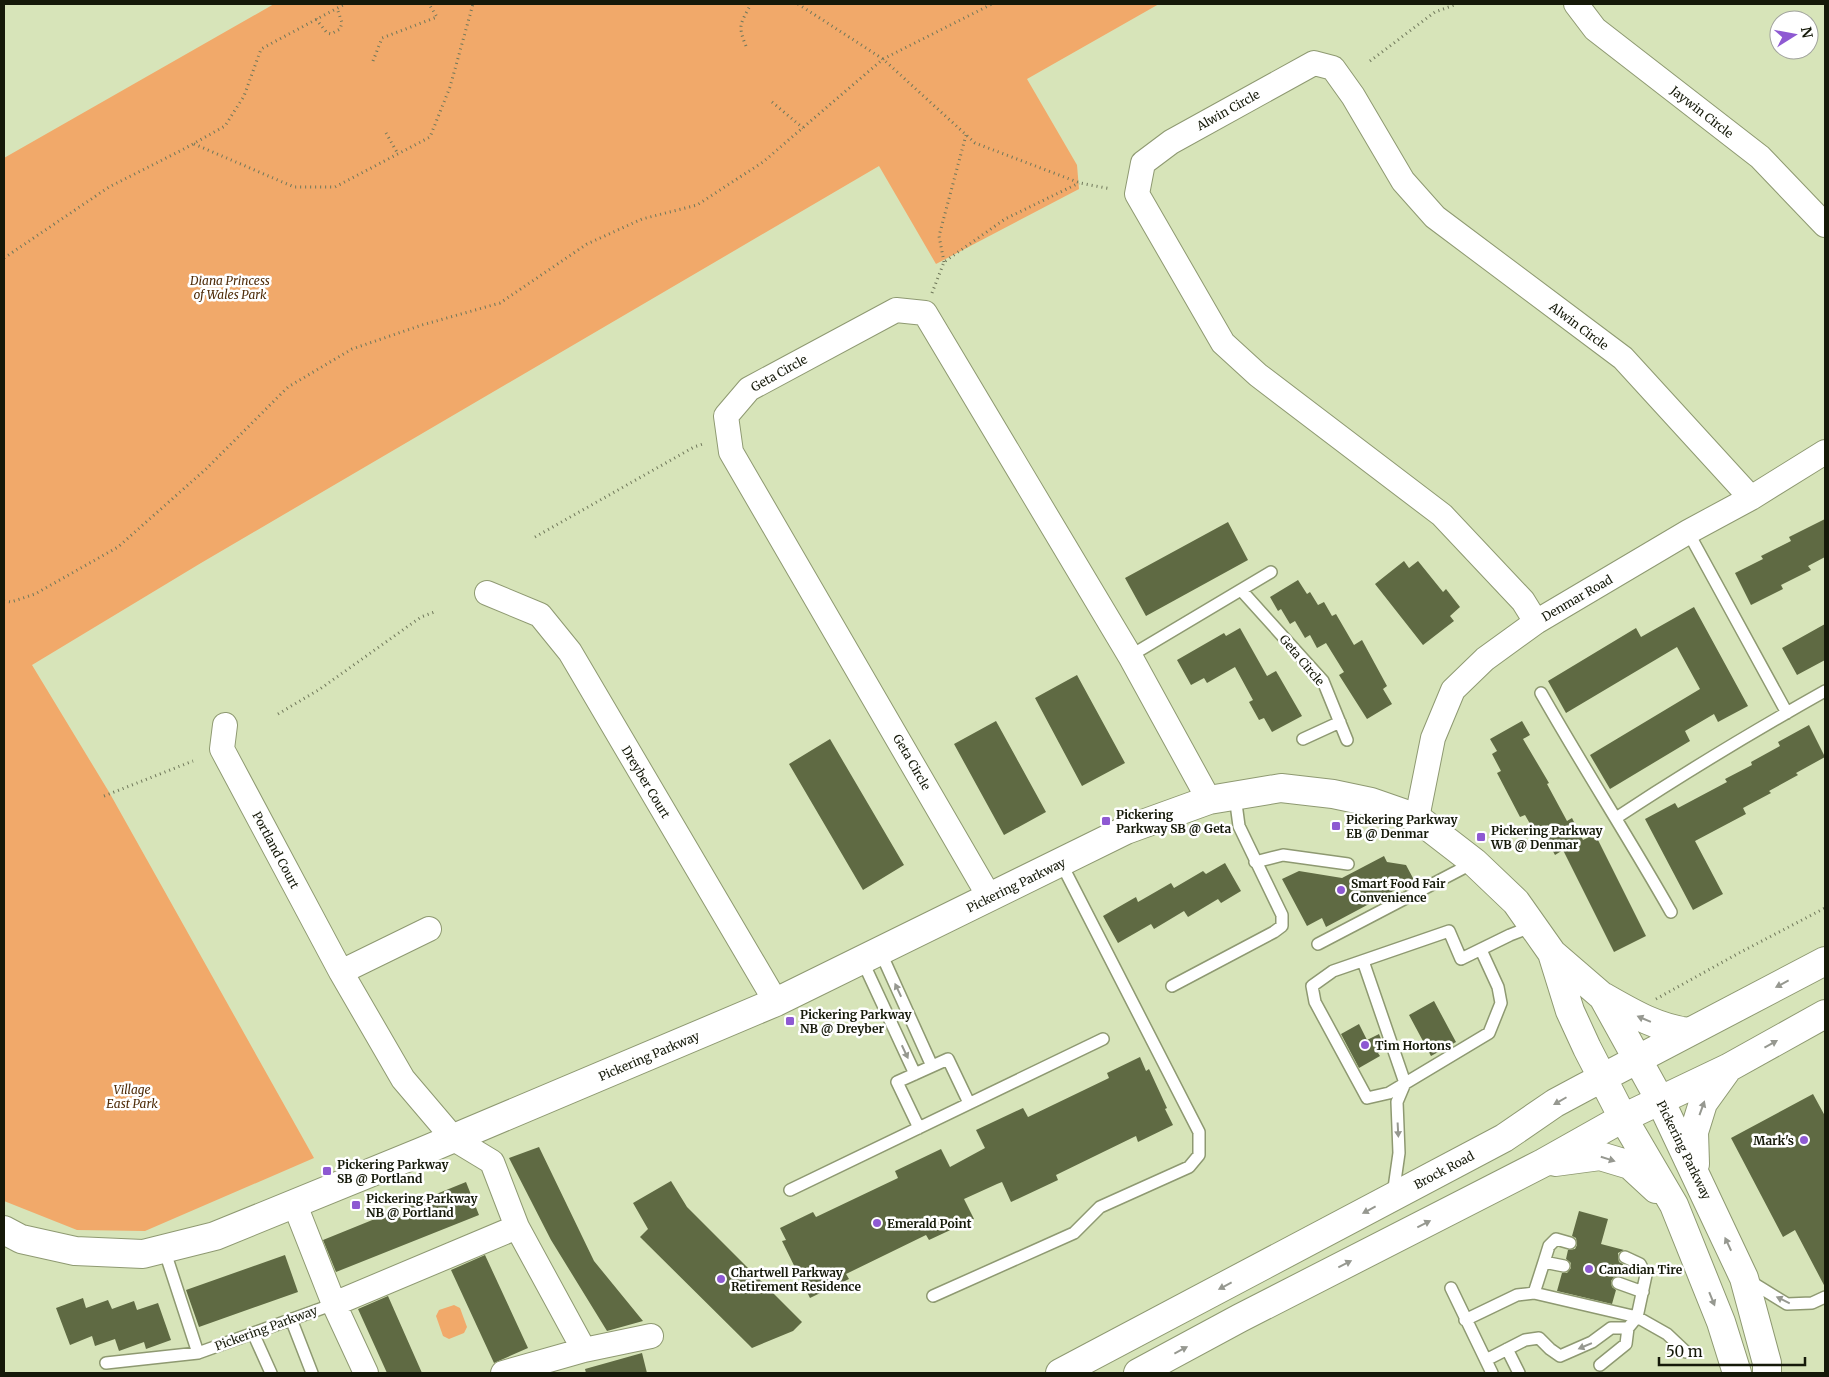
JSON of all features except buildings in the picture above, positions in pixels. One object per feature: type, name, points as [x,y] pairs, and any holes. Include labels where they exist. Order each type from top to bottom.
[{"type":"street","name":"Jaywin Circle","points":[[1576,4],[1595,29],[1760,157],[1825,225]]},
{"type":"street","name":"Alwin Circle","points":[[1536,622],[1523,601],[1442,515],[1258,375],[1223,343],[1137,194],[1143,163],[1171,142],[1314,63],[1333,68],[1353,96],[1403,181],[1435,217],[1623,358],[1751,498]]},
{"type":"street","name":"Geta Circle","points":[[925,313],[896,310],[749,389],[726,416],[731,452],[990,898]]},
{"type":"street","points":[[925,313],[1130,656],[1209,800]]},
{"type":"street","name":"Denmar Road","points":[[1417,818],[1432,738],[1453,690],[1485,658],[1536,622],[1688,532],[1751,498],[1825,452]]},
{"type":"street","name":"Dreyber Court","points":[[487,593],[540,615],[570,652],[776,1002]]},
{"type":"street","name":"Portland Court","points":[[225,725],[222,749],[341,972],[403,1079],[454,1138]]},
{"type":"street","name":"Pickering Parkway","points":[[4,1230],[21,1239],[75,1251],[143,1254],[215,1236],[295,1205],[776,1002],[1126,830],[1209,800],[1281,788],[1333,794],[1371,802],[1417,818],[1474,862],[1516,902],[1533,926],[1556,966],[1570,1011],[1620,1067],[1660,1100],[1744,1278],[1767,1363],[1767,1373]]},
{"type":"street","points":[[341,972],[429,929]]},
{"type":"street","name":"Brock Road","points":[[1060,1373],[1504,1138],[1555,1103],[1620,1067],[1825,961]]},
{"type":"street","name":"Pickering Parkway","points":[[1556,966],[1603,996],[1620,1067],[1623,1118],[1674,1205],[1721,1322],[1737,1373]]},
{"type":"street","points":[[1603,996],[1641,1018],[1671,1030],[1689,1032]]},
{"type":"street","points":[[1138,1373],[1543,1163],[1623,1118],[1728,1068],[1825,1014]]},
{"type":"street","points":[[1696,1173],[1694,1132],[1703,1103],[1728,1068]]},
{"type":"street","points":[[454,1138],[492,1162],[517,1227],[584,1350]]},
{"type":"street","points":[[1543,1163],[1600,1156],[1630,1165],[1674,1205]]},
{"type":"street","name":"Pickering Parkway","points":[[295,1205],[334,1304],[366,1373]]},
{"type":"street","name":"Pickering Parkway","points":[[334,1304],[517,1227]]},
{"type":"street","points":[[503,1373],[584,1350],[651,1336]]},
{"type":"lane","points":[[1688,532],[1787,713]]},
{"type":"lane","points":[[1130,656],[1271,572]]},
{"type":"lane","name":"Geta Circle","points":[[1241,590],[1323,681],[1347,740]]},
{"type":"lane","points":[[1616,818],[1676,779],[1825,691]]},
{"type":"lane","points":[[1541,693],[1671,912]]},
{"type":"lane","points":[[1302,739],[1340,722]]},
{"type":"lane","points":[[1172,986],[1282,926],[1282,915],[1239,826],[1235,796]]},
{"type":"lane","points":[[1255,862],[1283,855],[1348,864]]},
{"type":"lane","points":[[1318,944],[1474,862]]},
{"type":"lane","points":[[933,1296],[1074,1233],[1100,1207],[1189,1167],[1199,1155],[1199,1132],[1061,863]]},
{"type":"lane","points":[[1481,950],[1498,987],[1501,1003],[1490,1033],[1389,1092],[1367,1098],[1316,1002],[1312,986],[1333,971],[1449,931],[1461,959],[1533,926]]},
{"type":"lane","points":[[871,956],[932,1066]]},
{"type":"lane","points":[[871,956],[915,1074]]},
{"type":"lane","points":[[1364,961],[1405,1083],[1397,1102],[1399,1154],[1393,1197]]},
{"type":"lane","points":[[790,1190],[1103,1039]]},
{"type":"lane","points":[[919,1128],[897,1082],[948,1059],[969,1103]]},
{"type":"lane","points":[[1534,1293],[1549,1246],[1556,1239],[1570,1243]]},
{"type":"lane","name":"Pickering Parkway","points":[[164,1249],[198,1353]]},
{"type":"lane","points":[[1600,1365],[1626,1344],[1628,1328],[1637,1318],[1646,1275],[1640,1264],[1625,1258]]},
{"type":"lane","points":[[1544,1262],[1564,1266]]},
{"type":"lane","points":[[1744,1278],[1787,1304],[1812,1303],[1825,1297]]},
{"type":"lane","points":[[1618,1283],[1643,1292]]},
{"type":"lane","points":[[1451,1288],[1492,1373]]},
{"type":"lane","points":[[1466,1320],[1517,1295],[1534,1293],[1637,1318],[1667,1334],[1686,1352]]},
{"type":"lane","name":"Pickering Parkway","points":[[106,1363],[198,1353],[334,1304]]},
{"type":"lane","points":[[291,1319],[312,1373]]},
{"type":"lane","points":[[1486,1360],[1525,1340],[1539,1338],[1560,1356],[1592,1342],[1611,1328],[1628,1328]]},
{"type":"lane","points":[[253,1333],[270,1373]]},
{"type":"lane","points":[[1508,1349],[1519,1373]]},
{"type":"path","points":[[4,258],[110,187],[225,126],[244,96],[261,49],[345,4]]},
{"type":"path","points":[[373,61],[382,38],[436,17],[429,4]]},
{"type":"path","points":[[193,144],[294,187],[335,187],[430,137],[450,87],[473,4]]},
{"type":"path","points":[[746,46],[740,32],[743,20],[751,4]]},
{"type":"path","points":[[798,4],[883,60],[975,143],[1080,182],[1111,189]]},
{"type":"path","points":[[4,601],[11,602],[35,594],[118,547],[206,469],[288,387],[352,350],[422,325],[500,303],[587,244],[642,219],[697,205],[763,162],[883,60],[992,4]]},
{"type":"path","points":[[1370,61],[1435,12],[1457,4]]},
{"type":"path","points":[[316,19],[327,33],[331,34],[340,29],[342,23],[337,8]]},
{"type":"path","points":[[772,102],[803,128]]},
{"type":"path","points":[[386,133],[398,154]]},
{"type":"path","points":[[925,313],[944,262],[939,236],[966,135]]},
{"type":"path","points":[[944,262],[1005,219],[1080,182]]},
{"type":"path","points":[[535,537],[703,444]]},
{"type":"path","points":[[278,714],[320,689],[421,617],[437,612]]},
{"type":"path","points":[[104,796],[193,760]]},
{"type":"path","points":[[1649,1002],[1739,952],[1825,908]]},
{"type":"green space","name":"Diana Princess of Wales Park","points":[[274,4],[1159,4],[1027,79],[1077,165],[1079,189],[936,264],[879,166],[201,563],[32,665],[109,792],[314,1158],[145,1231],[77,1230],[4,1201],[4,158]]},
{"type":"green space","points":[[454,1305],[460,1308],[467,1327],[464,1333],[449,1339],[443,1336],[436,1316],[439,1310]]},
{"type":"place","name":"Pickering Parkway SB @ Geta","points":[[1106,821]]},
{"type":"place","name":"Pickering Parkway EB @ Denmar","points":[[1336,826]]},
{"type":"place","name":"Pickering Parkway WB @ Denmar","points":[[1481,837]]},
{"type":"place","name":"Smart Food Fair Convenience","points":[[1341,890]]},
{"type":"place","name":"Pickering Parkway NB @ Dreyber","points":[[790,1021]]},
{"type":"place","name":"Tim Hortons","points":[[1365,1045]]},
{"type":"place","name":"Mark's","points":[[1804,1140]]},
{"type":"place","name":"Pickering Parkway SB @ Portland","points":[[327,1171]]},
{"type":"place","name":"Pickering Parkway NB @ Portland","points":[[356,1205]]},
{"type":"place","name":"Emerald Point","points":[[877,1223]]},
{"type":"place","name":"Canadian Tire","points":[[1589,1269]]},
{"type":"place","name":"Chartwell Parkway Retirement Residence","points":[[721,1279]]},
{"type":"park label","name":"Village East Park","points":[[132,1096]]}]
